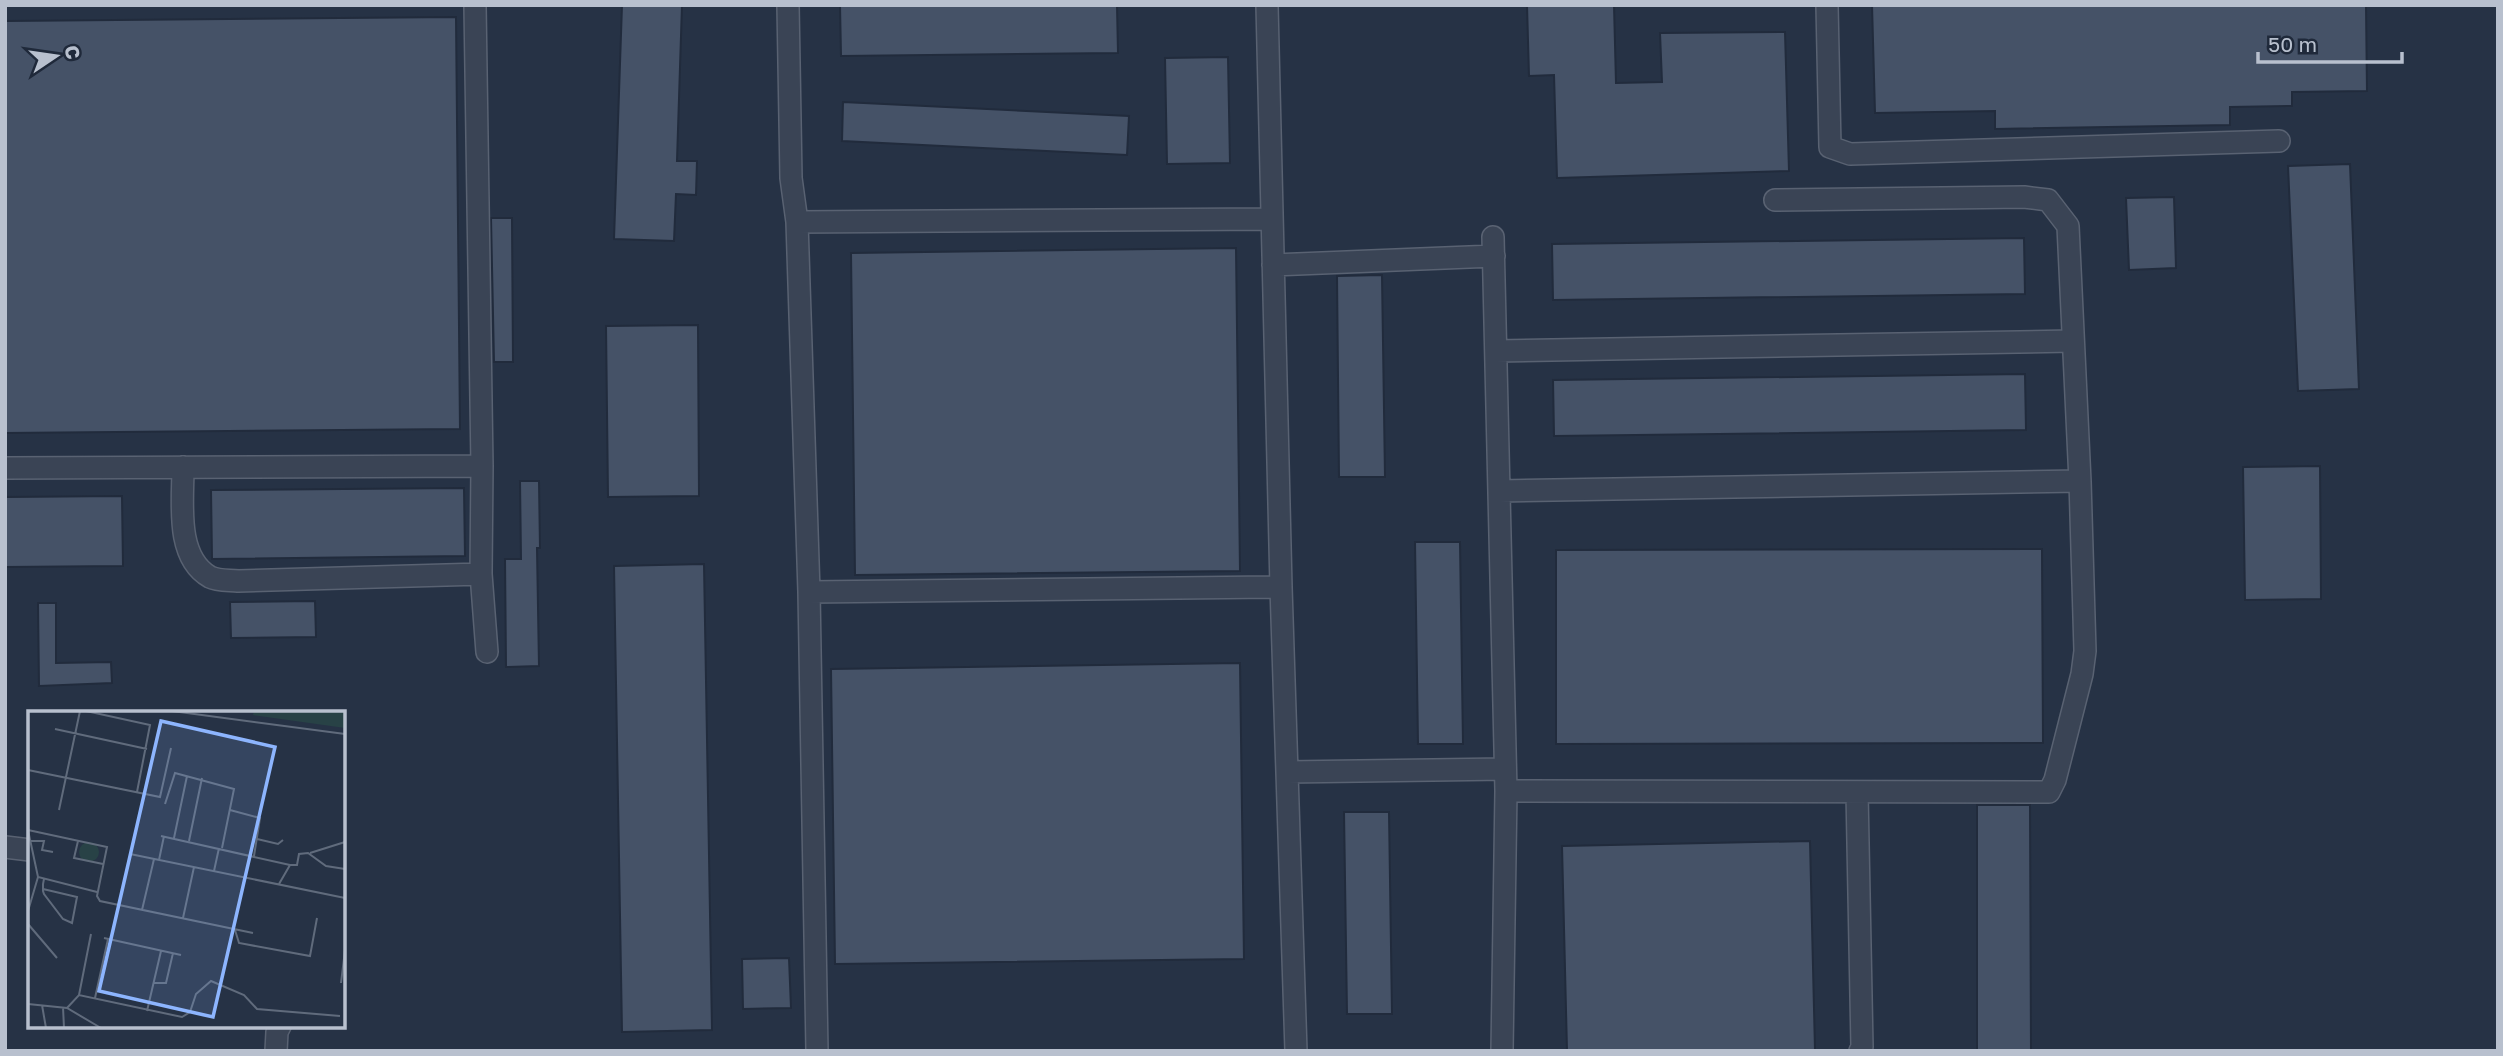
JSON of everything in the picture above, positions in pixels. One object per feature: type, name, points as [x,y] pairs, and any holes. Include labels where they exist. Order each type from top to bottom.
[{"type":"lane","points":[[475,5],[482,466],[481,574],[487,652]]},
{"type":"lane","points":[[788,5],[791,178],[797,222],[809,592],[817,1051]]},
{"type":"lane","points":[[1267,5],[1281,587],[1296,1051]]},
{"type":"lane","points":[[1826,5],[1830,147],[1850,154],[2279,141]]},
{"type":"lane","points":[[1506,791],[2049,792],[2082,674],[2085,651],[2068,226],[2048,200],[2024,197],[1775,201]]},
{"type":"lane","points":[[797,222],[1272,219]]},
{"type":"lane","points":[[1273,265],[1493,246],[1506,791],[1502,1051]]},
{"type":"lane","points":[[1496,351],[2073,341]]},
{"type":"lane","points":[[5,468],[482,466]]},
{"type":"lane","points":[[183,467],[183,520],[187,548],[197,567],[213,578],[238,581],[481,574]]},
{"type":"lane","points":[[1499,491],[2080,481]]},
{"type":"lane","points":[[809,592],[1281,587]]},
{"type":"lane","points":[[1287,772],[1505,769]]},
{"type":"lane","points":[[1857,792],[1860,1051]]},
{"type":"lane","points":[[5,848],[28,850]]},
{"type":"lane","points":[[276,1051],[279,1028]]},
{"type":"building","points":[[622,5],[682,5],[677,161],[697,161],[696,195],[676,194],[674,241],[614,239]]},
{"type":"building","points":[[840,5],[1117,5],[1118,53],[841,56]]},
{"type":"building","points":[[1527,5],[1614,5],[1616,83],[1662,82],[1660,33],[1785,32],[1789,171],[1557,178],[1554,75],[1529,76]]},
{"type":"building","points":[[1872,5],[2366,5],[2367,91],[2292,92],[2292,106],[2230,107],[2230,125],[1995,129],[1995,111],[1875,113]]},
{"type":"building","points":[[456,17],[460,429],[5,433],[5,21]]},
{"type":"building","points":[[1228,57],[1230,163],[1167,164],[1165,58]]},
{"type":"building","points":[[843,102],[1129,116],[1127,155],[842,141]]},
{"type":"building","points":[[2350,164],[2359,389],[2298,391],[2288,166]]},
{"type":"building","points":[[2174,197],[2176,268],[2129,270],[2126,198]]},
{"type":"building","points":[[491,218],[512,218],[513,362],[494,362]]},
{"type":"building","points":[[2024,238],[2025,294],[1553,300],[1552,244]]},
{"type":"building","points":[[1236,248],[1240,571],[855,575],[851,253]]},
{"type":"building","points":[[1382,275],[1385,477],[1339,477],[1337,276]]},
{"type":"building","points":[[698,325],[699,496],[608,497],[606,326]]},
{"type":"building","points":[[2025,374],[2026,430],[1554,436],[1553,380]]},
{"type":"building","points":[[2320,466],[2321,599],[2245,600],[2243,467]]},
{"type":"building","points":[[520,481],[539,481],[539,666],[506,667],[505,559],[521,559]]},
{"type":"building","points":[[464,488],[465,556],[212,559],[211,490]]},
{"type":"building","points":[[122,496],[123,566],[5,567],[5,497]]},
{"type":"building","points":[[1415,542],[1460,542],[1463,744],[1418,744]]},
{"type":"building","points":[[2042,549],[2043,743],[1556,744],[1556,550]]},
{"type":"building","points":[[704,564],[712,1030],[622,1032],[614,566]]},
{"type":"building","points":[[315,601],[316,637],[231,638],[230,602]]},
{"type":"building","points":[[38,603],[56,603],[56,663],[111,662],[112,683],[39,686]]},
{"type":"building","points":[[1240,663],[1244,959],[835,964],[831,669]]},
{"type":"building","points":[[1977,805],[2030,805],[2031,1051],[1977,1051]]},
{"type":"building","points":[[1344,812],[1389,812],[1392,1014],[1347,1014]]},
{"type":"building","points":[[1810,841],[1815,1050],[1567,1051],[1562,846]]},
{"type":"building","points":[[789,958],[791,1008],[743,1009],[742,959]]}]
